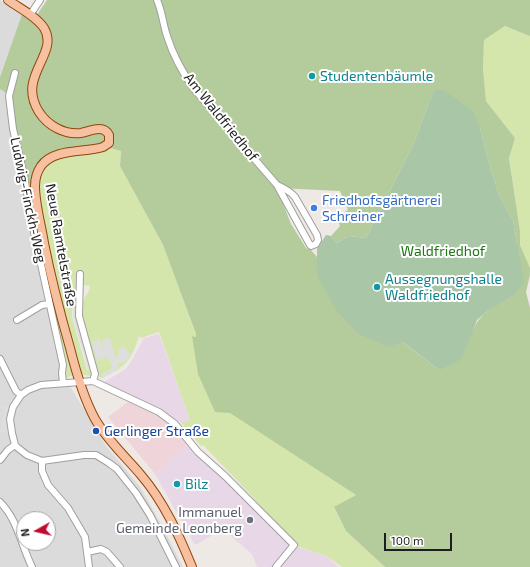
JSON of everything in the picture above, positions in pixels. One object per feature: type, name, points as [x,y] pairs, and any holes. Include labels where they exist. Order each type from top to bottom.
[{"type":"main road","name":"Neue Ramtelstraße","points":[[8,0],[30,15],[43,27],[48,41],[32,85],[34,98],[39,112],[48,122],[60,130],[74,133],[99,129],[108,132],[110,137],[108,144],[103,147],[62,154],[49,158],[41,166],[38,172],[36,181],[36,195],[52,278],[80,382],[90,408],[101,429],[117,450],[141,475],[161,502],[172,522],[192,567]]},
{"type":"street","points":[[30,15],[40,0]]},
{"type":"street","name":"Am Waldfriedhof","points":[[157,0],[169,41],[176,59],[186,77],[194,89],[277,185],[307,241],[311,246],[316,244],[318,240],[317,235],[294,197],[284,187],[277,185]]},
{"type":"street","name":"Ludwig-Finckh-Weg","points":[[14,73],[9,96],[13,129],[63,365],[63,383]]},
{"type":"street","points":[[80,274],[79,316],[95,374],[93,381]]},
{"type":"street","points":[[17,320],[42,305],[50,304]]},
{"type":"street","points":[[1,363],[16,391],[21,395]]},
{"type":"street","points":[[176,567],[140,498],[117,469],[96,456],[84,455],[42,461],[27,455],[15,445],[10,419],[13,406],[21,395],[36,386],[93,381],[159,412],[175,424],[198,452],[225,476],[294,545],[276,567]]},
{"type":"street","points":[[0,460],[8,450],[15,445]]},
{"type":"street","points":[[42,461],[42,471],[48,485],[68,508],[85,537],[89,567]]},
{"type":"street","points":[[0,502],[6,508],[18,527],[26,555],[32,567]]},
{"type":"street","points":[[87,552],[101,549],[107,552],[120,567]]},
{"type":"shaded area","points":[[0,0],[22,14],[0,77]]},
{"type":"shaded area","points":[[0,89],[10,96],[65,378],[106,446],[141,488],[183,567],[0,567]]},
{"type":"shaded area","points":[[74,295],[78,295],[91,368],[88,369],[73,317]]},
{"type":"shaded area","points":[[159,334],[190,420],[181,423],[162,409],[104,382],[126,369],[144,338]]},
{"type":"shaded area","points":[[109,337],[116,358],[120,354],[117,352],[123,346],[131,355],[122,364],[120,361],[117,363],[119,367],[116,371],[103,378],[102,374],[113,368],[110,360],[108,360],[105,355],[104,358],[97,361],[92,342],[99,339],[102,348],[104,348],[102,340]]},
{"type":"shaded area","points":[[128,402],[157,413],[188,445],[155,474],[108,417]]},
{"type":"shaded area","points":[[0,405],[10,407],[8,417],[9,434],[0,432],[5,408],[0,407]]},
{"type":"shaded area","points":[[188,445],[241,492],[293,545],[326,556],[339,567],[257,567],[252,554],[223,529],[195,545],[155,474]]},
{"type":"green space","points":[[47,0],[530,0],[530,36],[505,26],[484,40],[483,68],[486,101],[515,138],[509,158],[520,231],[520,245],[530,268],[526,292],[530,308],[530,567],[385,567],[346,531],[334,507],[356,495],[230,413],[215,412],[198,374],[192,336],[196,337],[196,334],[163,245],[120,166],[121,151],[110,148],[103,143],[55,153],[32,184],[28,184],[14,128],[10,96],[0,89],[0,77],[22,14],[32,22]],"holes":[[[435,90],[480,128],[499,195],[513,221],[517,244],[513,296],[496,305],[481,317],[474,328],[439,370],[317,276],[317,257],[311,250],[306,248],[291,224],[277,188],[340,191],[348,210],[336,217],[340,226],[331,236],[337,243],[349,236],[366,238],[414,143]]]},
{"type":"green space","points":[[505,26],[530,36],[530,268],[520,245],[520,231],[509,157],[515,138],[486,101],[483,68],[484,40]]},
{"type":"green space","name":"Waldfriedhof","points":[[435,89],[444,90],[473,111],[480,128],[499,195],[513,221],[524,283],[513,296],[488,311],[477,320],[464,353],[457,362],[439,370],[403,342],[388,347],[357,333],[337,311],[317,276],[317,249],[326,235],[331,236],[337,243],[349,236],[366,238],[414,143]]},
{"type":"green space","points":[[110,148],[121,151],[120,166],[163,245],[197,337],[192,336],[230,412],[356,495],[334,508],[346,531],[385,567],[342,567],[326,556],[294,545],[250,494],[203,445],[201,446],[181,423],[190,420],[159,332],[141,338],[139,336],[129,360],[116,371],[117,363],[127,359],[130,354],[117,352],[120,354],[116,358],[104,348],[103,349],[113,368],[102,374],[103,378],[100,378],[85,330],[83,303],[90,286],[83,285],[73,295],[72,317],[87,370],[91,369],[91,376],[84,375],[80,371],[54,277],[40,206],[39,183],[43,171],[49,163],[67,156],[100,152]]},
{"type":"green space","points":[[28,184],[32,184],[74,375],[65,378]]},
{"type":"place","name":"Studentenbäumle","points":[[312,76]]},
{"type":"place","name":"Friedhofsgärtnerei Schreiner","points":[[314,208]]},
{"type":"place","name":"Aussegnungshalle Waldfriedhof","points":[[377,287]]},
{"type":"place","name":"Gerlinger Straße","points":[[96,431]]},
{"type":"place","name":"Bilz","points":[[177,484]]},
{"type":"place","name":"Immanuel Gemeinde Leonberg","points":[[250,520]]}]
